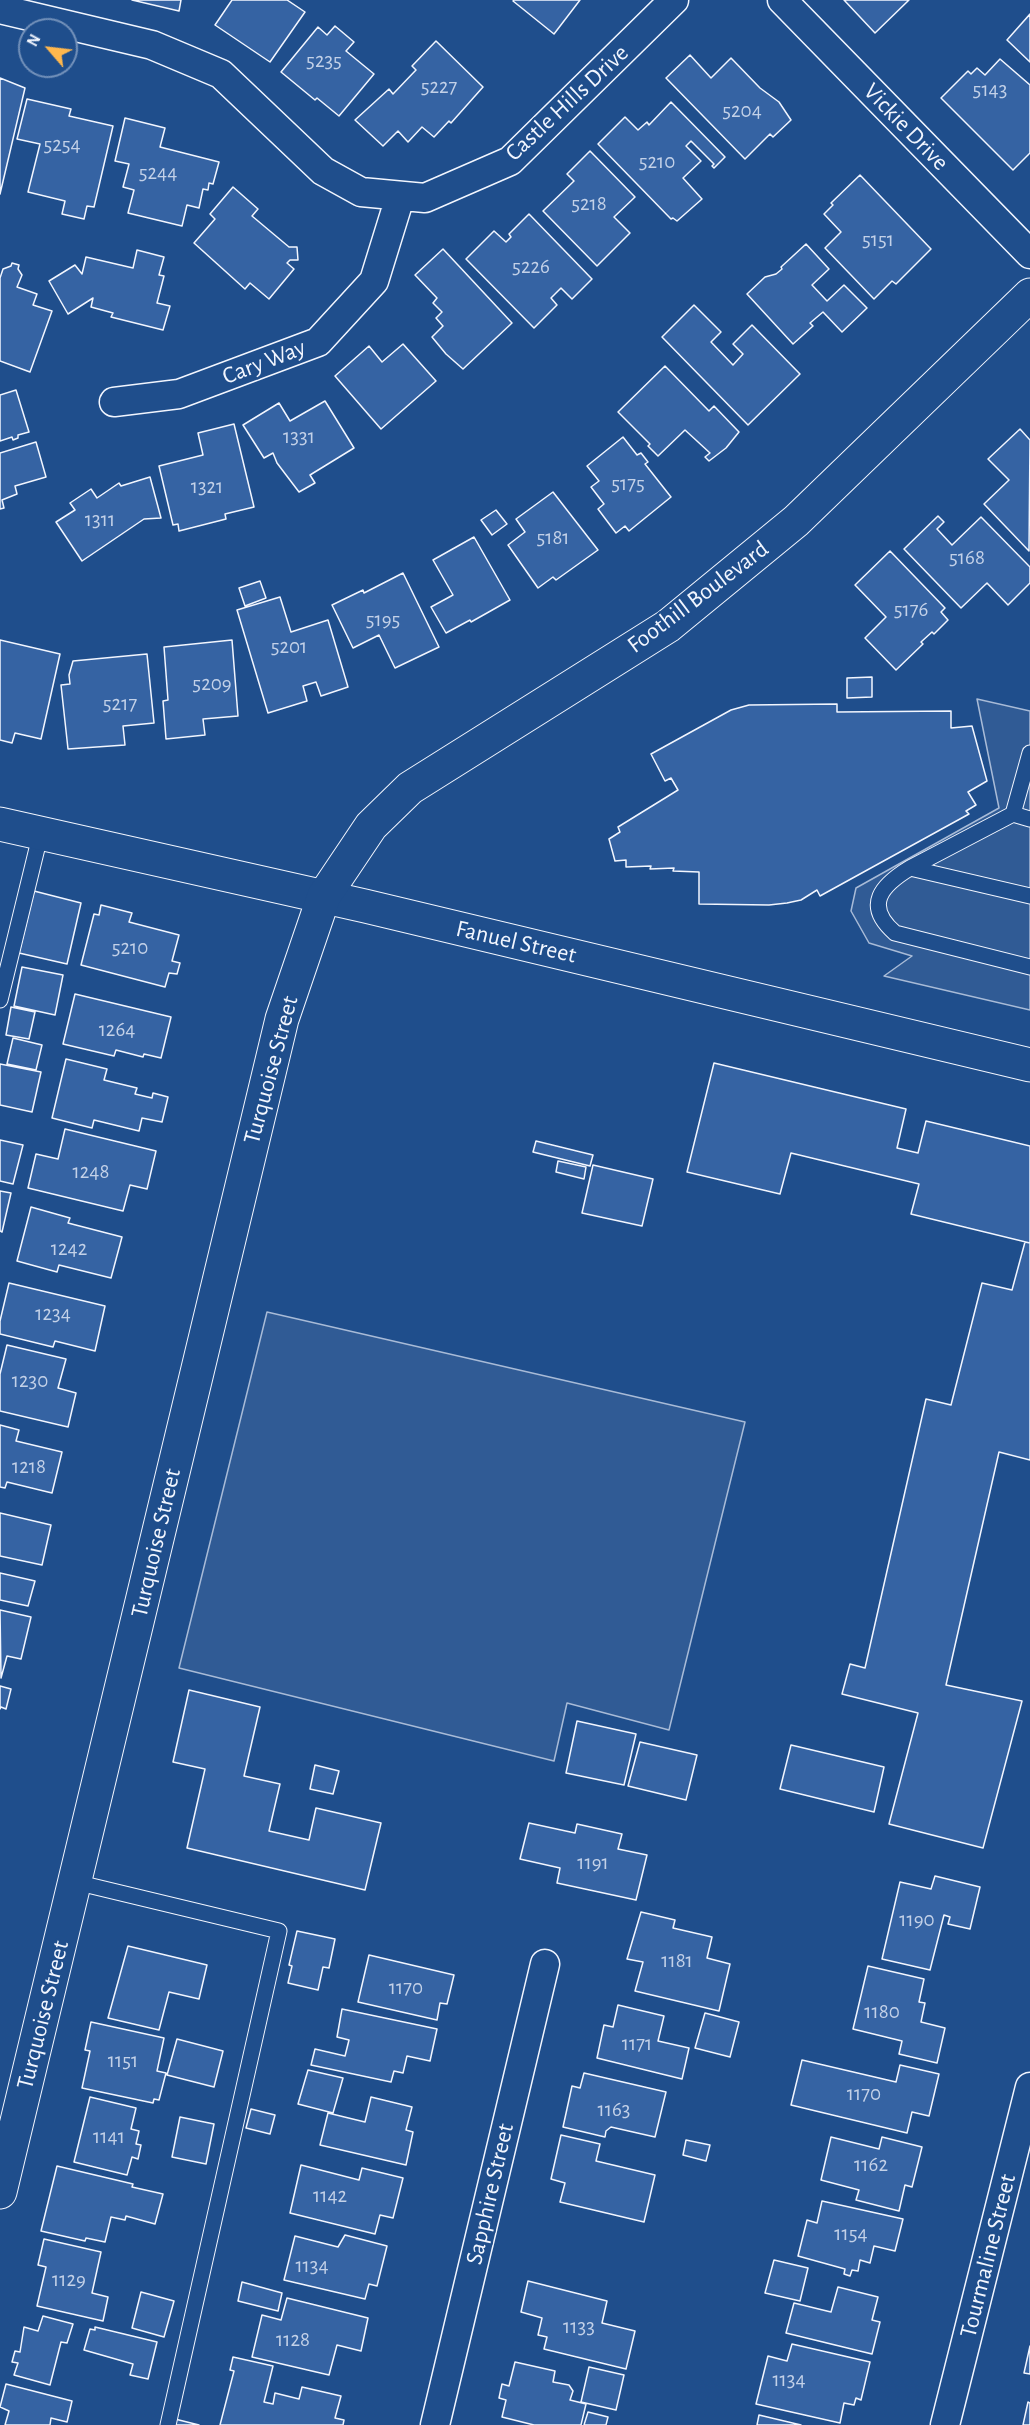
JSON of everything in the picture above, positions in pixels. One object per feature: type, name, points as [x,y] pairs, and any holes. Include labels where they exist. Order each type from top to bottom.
[{"type":"main road","name":"Foothill Boulevard","points":[[324,896],[371,826],[410,788],[668,626],[796,521],[1030,295]]},
{"type":"main road","name":"Fanuel Street","points":[[0,824],[324,896],[1030,1065]]},
{"type":"main road","name":"Turquoise Street","points":[[0,2192],[282,1019],[324,896]]},
{"type":"street","name":"Castle Hills Drive","points":[[0,9],[152,45],[221,74],[323,171],[361,192],[425,198],[510,160],[674,0]]},
{"type":"street","name":"Vickie Drive","points":[[782,0],[1030,254]]},
{"type":"street","name":"Cary Way","points":[[114,402],[179,394],[318,342],[374,281],[400,197]]},
{"type":"street","name":"Sapphire Street","points":[[435,2425],[545,1964]]},
{"type":"street","name":"Tourmaline Street","points":[[945,2425],[1030,2087]]},
{"type":"lane","points":[[1013,814],[1030,753]]},
{"type":"lane","points":[[1030,819],[1013,814],[910,868],[891,880],[882,890],[878,906],[884,924],[895,933],[1030,967]]},
{"type":"lane","points":[[0,1000],[41,832]]},
{"type":"lane","points":[[910,868],[1030,896]]},
{"type":"lane","points":[[75,1882],[279,1931],[168,2425]]},
{"type":"shaded area","points":[[977,699],[1030,711],[1030,1010],[884,976],[912,956],[869,943],[851,911],[856,888],[999,808]]},
{"type":"shaded area","points":[[267,1312],[745,1422],[669,1730],[567,1703],[554,1761],[179,1668]]},
{"type":"building","points":[[132,0],[181,0],[179,11]]},
{"type":"building","points":[[232,0],[287,0],[305,12],[270,62],[215,25]]},
{"type":"building","points":[[514,0],[580,0],[554,34]]},
{"type":"building","points":[[844,0],[909,0],[875,33]]},
{"type":"building","points":[[1030,14],[1030,62],[1007,40]]},
{"type":"building","points":[[335,26],[354,42],[346,51],[374,74],[339,116],[281,72],[318,27],[327,35]]},
{"type":"building","points":[[436,41],[483,87],[451,123],[449,121],[434,137],[422,127],[408,142],[398,131],[383,146],[355,120],[389,89],[393,94],[416,70],[412,66]]},
{"type":"building","points":[[690,55],[711,78],[731,58],[760,88],[779,102],[791,120],[773,137],[770,134],[745,159],[666,78]]},
{"type":"building","points":[[1000,59],[1030,85],[1030,153],[1013,170],[941,98],[968,71],[971,74],[977,68],[985,75]]},
{"type":"building","points":[[0,78],[25,88],[0,194]]},
{"type":"building","points":[[27,99],[71,109],[69,116],[113,126],[94,207],[87,206],[84,219],[62,214],[65,201],[28,192],[40,144],[17,139]]},
{"type":"building","points":[[671,102],[725,157],[714,168],[712,166],[714,164],[691,141],[686,146],[701,161],[683,178],[702,199],[677,221],[671,219],[598,144],[625,117],[638,130],[647,122],[649,125]]},
{"type":"building","points":[[125,118],[165,128],[160,147],[219,162],[213,184],[209,183],[208,190],[203,189],[199,208],[187,205],[182,226],[128,213],[134,190],[123,187],[129,164],[115,161]]},
{"type":"building","points":[[590,151],[635,197],[614,217],[630,233],[597,266],[543,211],[574,181],[567,174]]},
{"type":"building","points":[[860,175],[931,249],[896,284],[892,281],[874,299],[825,248],[841,232],[824,214],[833,205],[831,203]]},
{"type":"building","points":[[233,187],[258,209],[252,216],[289,247],[297,247],[298,260],[290,260],[287,263],[294,269],[269,299],[250,283],[245,289],[194,243],[215,219],[210,214]]},
{"type":"building","points":[[529,214],[592,279],[572,299],[561,288],[551,298],[557,305],[534,328],[466,259],[494,231],[506,242],[511,237],[509,234]]},
{"type":"building","points":[[806,244],[829,269],[812,285],[827,301],[844,285],[867,308],[842,332],[823,312],[810,323],[813,326],[793,344],[747,294],[765,277],[776,274],[782,269],[781,267]]},
{"type":"building","points":[[443,249],[512,323],[463,369],[432,337],[443,326],[436,318],[442,312],[433,303],[437,298],[415,275]]},
{"type":"building","points":[[137,250],[164,257],[159,275],[164,276],[157,303],[170,306],[163,330],[111,317],[113,313],[91,307],[93,298],[68,314],[49,281],[75,265],[82,274],[86,257],[133,268]]},
{"type":"building","points":[[12,263],[19,265],[18,269],[22,275],[17,287],[37,294],[33,305],[52,311],[30,372],[0,361],[0,278],[3,269],[11,266]]},
{"type":"building","points":[[694,305],[721,332],[711,342],[733,365],[743,354],[733,344],[752,325],[800,374],[748,425],[662,337]]},
{"type":"building","points":[[403,344],[436,381],[381,429],[335,376],[369,346],[382,362]]},
{"type":"building","points":[[665,366],[709,411],[714,406],[739,432],[726,448],[709,461],[705,457],[710,453],[685,430],[658,456],[648,446],[650,444],[618,412]]},
{"type":"building","points":[[16,390],[29,432],[18,435],[18,438],[13,440],[12,437],[0,441],[0,395]]},
{"type":"building","points":[[325,401],[354,448],[310,475],[315,483],[299,492],[277,463],[273,453],[264,458],[243,425],[279,403],[290,421]]},
{"type":"building","points":[[234,424],[254,507],[225,514],[226,519],[179,531],[178,524],[173,525],[159,466],[203,455],[198,433]]},
{"type":"building","points":[[1020,429],[1030,440],[1029,551],[984,504],[1009,480],[988,459]]},
{"type":"building","points":[[623,437],[637,455],[641,453],[648,462],[645,464],[671,497],[629,531],[625,526],[616,533],[598,509],[604,504],[591,487],[599,481],[587,466]]},
{"type":"building","points":[[36,442],[46,477],[15,486],[17,494],[2,500],[4,508],[0,509],[0,453]]},
{"type":"building","points":[[150,477],[161,518],[144,519],[82,561],[56,522],[75,510],[70,503],[91,489],[97,498],[119,483],[121,486]]},
{"type":"building","points":[[553,492],[598,550],[556,580],[553,577],[538,588],[508,545],[525,532],[516,519]]},
{"type":"building","points":[[496,510],[507,524],[492,535],[481,520]]},
{"type":"building","points":[[938,516],[944,522],[937,529],[952,545],[981,517],[1030,567],[1030,583],[1008,605],[987,583],[961,608],[904,549]]},
{"type":"building","points":[[474,537],[510,600],[446,633],[431,607],[453,595],[433,560]]},
{"type":"building","points":[[890,551],[945,608],[941,612],[948,620],[934,634],[932,632],[921,642],[923,644],[896,670],[865,638],[886,617],[855,585]]},
{"type":"building","points":[[403,573],[439,647],[395,668],[379,635],[353,648],[332,605],[363,590],[364,593]]},
{"type":"building","points":[[260,581],[266,598],[245,606],[239,588]]},
{"type":"building","points":[[280,597],[291,632],[328,620],[348,687],[321,696],[316,682],[303,686],[307,701],[268,713],[237,610]]},
{"type":"building","points":[[0,640],[60,654],[41,739],[15,733],[12,743],[0,740]]},
{"type":"building","points":[[232,640],[238,716],[203,719],[205,735],[166,739],[163,701],[168,700],[164,647]]},
{"type":"building","points":[[147,654],[154,723],[123,726],[125,745],[68,749],[61,685],[70,684],[69,675],[73,661]]},
{"type":"building","points":[[872,677],[872,697],[847,698],[847,678]]},
{"type":"building","points":[[837,704],[837,712],[951,711],[951,728],[972,726],[987,781],[968,792],[976,805],[966,811],[969,814],[820,896],[817,890],[801,900],[787,903],[699,904],[699,872],[673,871],[674,868],[650,869],[651,866],[626,867],[626,860],[615,861],[609,839],[620,832],[618,827],[678,790],[671,778],[665,781],[651,754],[731,710],[749,705]]},
{"type":"building","points":[[34,891],[81,903],[67,964],[19,953]]},
{"type":"building","points":[[101,905],[132,913],[129,922],[179,935],[172,961],[180,963],[177,974],[169,973],[165,987],[81,965],[94,914],[99,915]]},
{"type":"building","points":[[22,967],[63,975],[55,1015],[14,1006]]},
{"type":"building","points":[[75,994],[171,1017],[161,1058],[144,1054],[143,1057],[116,1050],[114,1056],[63,1044]]},
{"type":"building","points":[[11,1007],[35,1012],[29,1039],[6,1035]]},
{"type":"building","points":[[13,1038],[42,1045],[36,1070],[7,1064]]},
{"type":"building","points":[[66,1059],[107,1069],[104,1080],[137,1088],[135,1094],[152,1098],[153,1093],[168,1097],[162,1122],[142,1118],[139,1131],[94,1120],[92,1128],[52,1118]]},
{"type":"building","points":[[714,1063],[906,1109],[897,1148],[918,1153],[926,1121],[1030,1146],[1030,1243],[911,1214],[919,1184],[791,1153],[780,1194],[687,1172]]},
{"type":"building","points":[[0,1064],[41,1072],[32,1112],[0,1105]]},
{"type":"building","points":[[65,1129],[156,1151],[147,1189],[130,1185],[123,1211],[28,1188],[36,1154],[58,1159]]},
{"type":"building","points":[[0,1140],[23,1145],[13,1184],[0,1181]]},
{"type":"building","points":[[536,1141],[593,1155],[590,1166],[533,1152]]},
{"type":"building","points":[[558,1161],[586,1167],[584,1179],[556,1172]]},
{"type":"building","points":[[593,1165],[653,1179],[642,1226],[582,1213]]},
{"type":"building","points":[[0,1191],[11,1193],[2,1232],[0,1231]]},
{"type":"building","points":[[31,1207],[70,1218],[68,1223],[122,1237],[111,1278],[59,1265],[57,1272],[17,1261]]},
{"type":"building","points":[[1025,1242],[1030,1243],[1030,1460],[999,1452],[946,1685],[1022,1701],[983,1848],[889,1824],[918,1713],[842,1694],[850,1664],[865,1668],[926,1399],[951,1405],[982,1283],[1012,1290]]},
{"type":"building","points":[[9,1283],[105,1306],[95,1351],[55,1341],[53,1347],[0,1334],[0,1321]]},
{"type":"building","points":[[7,1345],[66,1359],[58,1388],[76,1393],[68,1427],[0,1411],[0,1374]]},
{"type":"building","points":[[0,1425],[19,1430],[16,1441],[62,1452],[52,1493],[7,1482],[5,1488],[0,1487]]},
{"type":"building","points":[[0,1513],[51,1525],[42,1565],[0,1556]]},
{"type":"building","points":[[0,1573],[35,1581],[28,1606],[0,1600]]},
{"type":"building","points":[[0,1610],[31,1617],[21,1659],[7,1656],[1,1678]]},
{"type":"building","points":[[0,1686],[11,1689],[6,1709],[1,1707],[0,1709]]},
{"type":"building","points":[[189,1690],[260,1707],[244,1776],[280,1784],[269,1831],[309,1840],[316,1808],[381,1823],[365,1890],[187,1848],[205,1769],[173,1762]]},
{"type":"building","points":[[577,1721],[636,1734],[624,1785],[566,1773]]},
{"type":"building","points":[[640,1742],[697,1755],[686,1800],[628,1786]]},
{"type":"building","points":[[791,1745],[884,1767],[874,1812],[780,1789]]},
{"type":"building","points":[[315,1765],[339,1771],[333,1794],[310,1789]]},
{"type":"building","points":[[529,1823],[575,1833],[577,1824],[622,1834],[618,1849],[647,1855],[636,1900],[557,1883],[560,1868],[520,1859]]},
{"type":"building","points":[[935,1876],[980,1887],[970,1929],[948,1924],[950,1917],[944,1915],[930,1970],[882,1959],[900,1882],[931,1889]]},
{"type":"building","points":[[641,1912],[675,1920],[673,1928],[712,1937],[707,1958],[730,1964],[719,2011],[635,1991],[643,1962],[627,1959]]},
{"type":"building","points":[[297,1931],[335,1939],[329,1968],[323,1967],[318,1990],[288,1983],[292,1966],[289,1965]]},
{"type":"building","points":[[128,1946],[207,1965],[199,1999],[169,1992],[159,2030],[108,2018]]},
{"type":"building","points":[[369,1955],[454,1975],[447,2004],[440,2003],[437,2020],[358,2002]]},
{"type":"building","points":[[868,1966],[924,1979],[919,2002],[925,2003],[921,2022],[945,2028],[937,2063],[899,2054],[902,2041],[853,2029]]},
{"type":"building","points":[[618,2005],[664,2016],[658,2041],[689,2048],[682,2079],[597,2058],[604,2025],[613,2027]]},
{"type":"building","points":[[342,2009],[437,2029],[430,2061],[407,2056],[403,2073],[394,2071],[391,2082],[311,2065],[315,2049],[345,2056],[349,2040],[337,2037]]},
{"type":"building","points":[[705,2013],[739,2022],[730,2057],[695,2048]]},
{"type":"building","points":[[91,2022],[164,2038],[157,2071],[166,2073],[159,2100],[154,2099],[153,2103],[82,2088],[90,2051],[85,2050]]},
{"type":"building","points":[[177,2039],[223,2051],[214,2087],[167,2075]]},
{"type":"building","points":[[802,2060],[896,2082],[900,2065],[939,2074],[929,2116],[912,2112],[907,2133],[791,2105]]},
{"type":"building","points":[[308,2070],[343,2078],[333,2113],[298,2104]]},
{"type":"building","points":[[584,2073],[666,2092],[655,2137],[611,2127],[606,2131],[605,2137],[563,2127],[572,2086],[580,2088]]},
{"type":"building","points":[[90,2097],[136,2108],[131,2129],[139,2131],[136,2144],[141,2145],[138,2159],[132,2157],[127,2175],[74,2162]]},
{"type":"building","points":[[371,2097],[412,2107],[406,2130],[413,2132],[406,2165],[320,2145],[328,2113],[365,2122]]},
{"type":"building","points":[[251,2109],[275,2115],[270,2134],[246,2128]]},
{"type":"building","points":[[180,2117],[214,2124],[206,2164],[172,2157]]},
{"type":"building","points":[[561,2135],[600,2144],[596,2161],[655,2175],[644,2222],[560,2202],[565,2183],[551,2179]]},
{"type":"building","points":[[831,2137],[879,2149],[882,2137],[922,2147],[912,2187],[905,2185],[899,2211],[856,2200],[859,2190],[821,2180]]},
{"type":"building","points":[[686,2140],[710,2145],[706,2161],[683,2155]]},
{"type":"building","points":[[301,2165],[359,2180],[362,2168],[403,2178],[393,2218],[380,2215],[375,2234],[290,2213]]},
{"type":"building","points":[[57,2166],[133,2184],[132,2187],[163,2194],[155,2224],[126,2216],[125,2220],[111,2217],[105,2242],[86,2238],[85,2241],[41,2231]]},
{"type":"building","points":[[822,2201],[903,2219],[895,2251],[874,2246],[870,2263],[860,2260],[858,2271],[852,2270],[850,2276],[844,2274],[845,2269],[798,2256],[807,2220],[817,2223]]},
{"type":"building","points":[[345,2235],[387,2246],[377,2286],[369,2284],[365,2299],[284,2280],[295,2236],[338,2247]]},
{"type":"building","points":[[44,2239],[101,2252],[92,2293],[108,2297],[103,2321],[37,2306],[46,2267],[38,2265]]},
{"type":"building","points":[[774,2260],[808,2268],[800,2301],[765,2293]]},
{"type":"building","points":[[528,2281],[607,2301],[602,2323],[635,2331],[626,2369],[544,2349],[547,2337],[538,2335],[542,2318],[521,2312]]},
{"type":"building","points":[[242,2282],[282,2293],[278,2311],[238,2301]]},
{"type":"building","points":[[838,2287],[878,2297],[872,2320],[880,2322],[872,2354],[786,2333],[794,2303],[831,2312]]},
{"type":"building","points":[[141,2292],[174,2301],[164,2337],[132,2328]]},
{"type":"building","points":[[287,2298],[368,2318],[361,2351],[337,2345],[329,2375],[252,2357],[262,2315],[281,2320]]},
{"type":"building","points":[[43,2316],[73,2324],[67,2343],[61,2342],[50,2385],[14,2375],[18,2363],[12,2362],[15,2351],[20,2352],[24,2327],[38,2331]]},
{"type":"building","points":[[95,2327],[157,2342],[148,2379],[130,2375],[133,2364],[84,2350],[90,2329],[95,2330]]},
{"type":"building","points":[[792,2344],[870,2362],[861,2400],[856,2398],[854,2405],[844,2403],[840,2423],[756,2404],[768,2356],[787,2361]]},
{"type":"building","points":[[1030,2346],[1030,2374],[1024,2373]]},
{"type":"building","points":[[233,2357],[273,2366],[264,2402],[273,2404],[275,2393],[299,2399],[302,2387],[341,2396],[335,2418],[344,2420],[343,2425],[220,2425],[234,2371],[230,2370]]},
{"type":"building","points":[[515,2362],[555,2371],[553,2382],[569,2385],[573,2391],[570,2400],[586,2404],[581,2425],[534,2425],[502,2417],[506,2400],[499,2398],[502,2384],[509,2386]]},
{"type":"building","points":[[589,2367],[624,2375],[616,2410],[581,2402]]},
{"type":"building","points":[[6,2384],[72,2401],[67,2422],[51,2418],[50,2425],[5,2425],[9,2411],[0,2407]]},
{"type":"building","points":[[1028,2402],[1030,2403],[1030,2425],[1023,2425]]},
{"type":"building","points":[[588,2412],[608,2417],[606,2425],[584,2425]]},
{"type":"building","points":[[759,2415],[801,2425],[757,2425]]},
{"type":"building","points":[[175,2419],[199,2425],[173,2425]]}]
